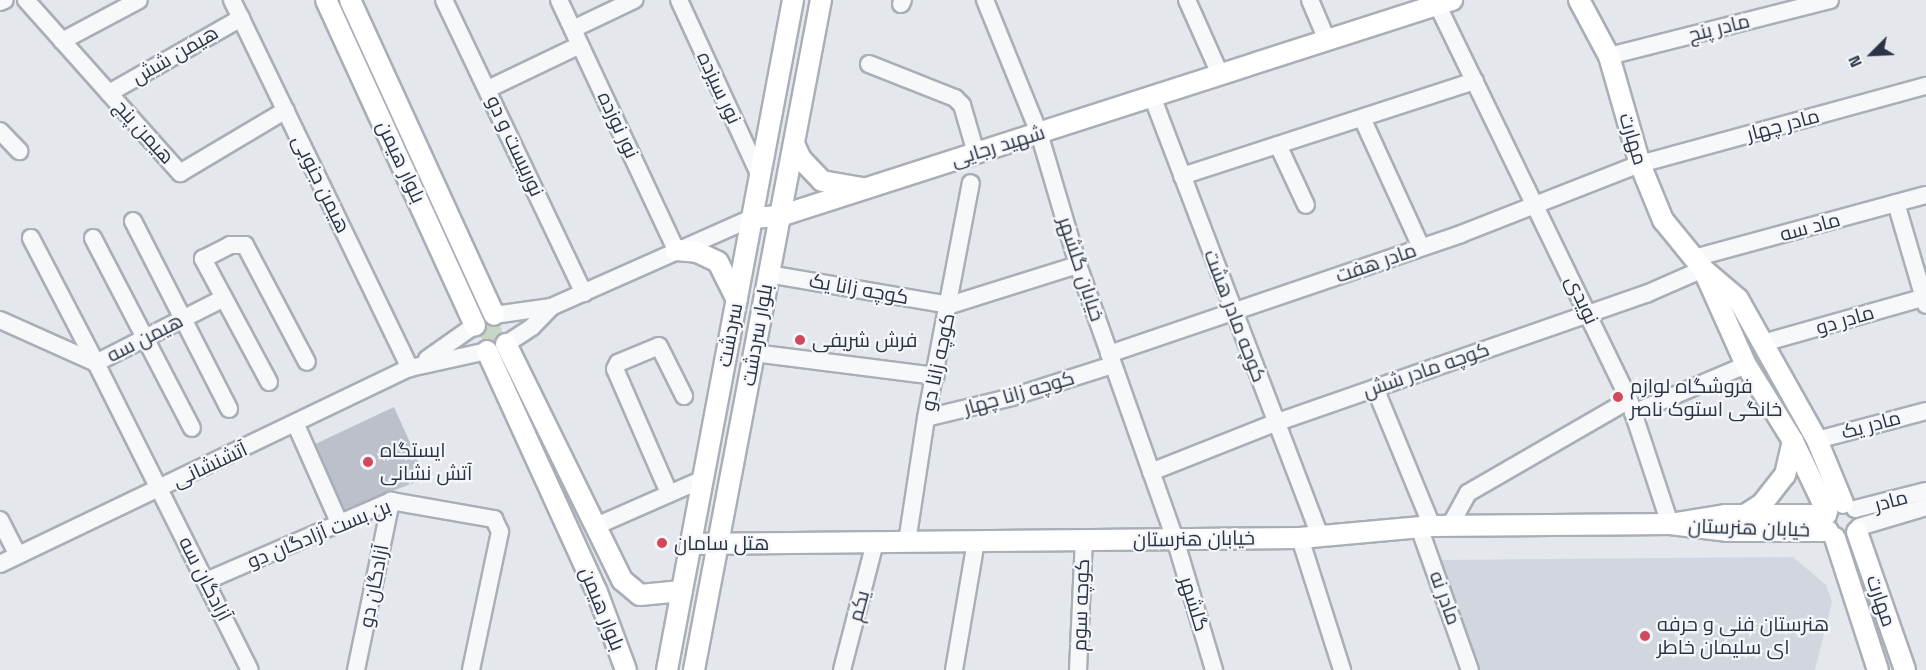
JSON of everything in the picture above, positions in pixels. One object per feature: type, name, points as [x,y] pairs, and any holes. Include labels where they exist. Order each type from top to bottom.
[{"type":"main road","name":"بلوار هیمن","points":[[326,0],[597,592],[625,669]]},
{"type":"main road","name":"بلوار هیمن","points":[[350,0],[494,315],[503,329],[506,344],[622,580],[640,595],[682,591]]},
{"type":"main road","name":"سردشت","points":[[667,670],[793,0]]},
{"type":"main road","name":"بلوار سردشت","points":[[694,670],[821,0]]},
{"type":"main road","name":"مهارت","points":[[1579,0],[1609,56],[1640,164],[1663,220],[1699,264],[1738,298],[1817,440],[1841,521],[1878,670]]},
{"type":"main road","name":"شهید رجایی","points":[[752,218],[780,216],[1441,2]]},
{"type":"main road","points":[[794,144],[801,159],[822,181],[868,188]]},
{"type":"main road","points":[[676,250],[697,252],[718,262],[736,300]]},
{"type":"main road","name":"مهارت","points":[[1699,264],[1746,365],[1841,521],[1905,670]]},
{"type":"main road","points":[[475,325],[483,317],[494,315]]},
{"type":"main road","points":[[487,351],[506,344]]},
{"type":"main road","points":[[1745,516],[1762,504],[1785,475],[1793,441]]},
{"type":"main road","name":"خیابان هنرستان","points":[[691,544],[1300,538],[1433,526],[1670,524],[1745,516],[1841,521]]},
{"type":"main road","name":"خیابان هنرستان","points":[[1670,524],[1727,531],[1841,521]]},
{"type":"street","points":[[0,2],[5,0]]},
{"type":"street","name":"هیمن پنج","points":[[26,0],[180,173],[286,110]]},
{"type":"street","points":[[62,41],[139,0]]},
{"type":"street","name":"هیمن جنوبی","points":[[232,0],[415,367]]},
{"type":"street","name":"نوربیست و دو","points":[[444,0],[584,292]]},
{"type":"street","name":"نور نوزده","points":[[559,0],[676,250]]},
{"type":"street","points":[[573,29],[634,0]]},
{"type":"street","name":"نور سیزده","points":[[679,0],[760,176]]},
{"type":"street","name":"خیابان گلشهر","points":[[984,0],[1039,134],[1078,265],[1175,539]]},
{"type":"street","points":[[1187,0],[1220,74]]},
{"type":"street","points":[[1310,0],[1327,40]]},
{"type":"street","name":"مادر پنج","points":[[1609,56],[1830,0]]},
{"type":"street","name":"نویدی","points":[[1441,2],[1475,81],[1536,204],[1631,407]]},
{"type":"street","name":"هیمن شش","points":[[109,93],[241,18]]},
{"type":"street","points":[[488,89],[580,45]]},
{"type":"street","points":[[869,64],[955,98],[962,105],[976,153]]},
{"type":"street","points":[[1182,176],[1475,81]]},
{"type":"street","name":"مادر چهار","points":[[1640,164],[1926,86]]},
{"type":"street","name":"کوچه مادر هشت","points":[[1152,96],[1275,423],[1320,535]]},
{"type":"street","points":[[1362,118],[1421,247]]},
{"type":"street","points":[[0,131],[19,151]]},
{"type":"street","points":[[1278,145],[1306,205]]},
{"type":"street","name":"مادر هفت","points":[[1110,359],[1233,312],[1421,247],[1640,164]]},
{"type":"street","name":"کوچه زانا دو","points":[[907,542],[926,418],[950,305],[972,183]]},
{"type":"street","name":"ماد سه","points":[[1699,264],[1926,195]]},
{"type":"street","points":[[1896,203],[1925,300]]},
{"type":"street","name":"شهید رجایی","points":[[494,315],[551,307],[752,218]]},
{"type":"street","points":[[134,220],[230,409]]},
{"type":"street","points":[[31,238],[96,363]]},
{"type":"street","points":[[93,238],[192,428]]},
{"type":"street","points":[[269,382],[203,259],[230,245],[245,245],[307,362]]},
{"type":"street","name":"کوچه مادر شش","points":[[1151,472],[1275,423],[1588,314],[1699,264]]},
{"type":"street","points":[[950,305],[1078,265]]},
{"type":"street","name":"کوچه زانا یک","points":[[768,274],[950,305]]},
{"type":"street","name":"هیمن سه","points":[[159,489],[96,363],[224,298]]},
{"type":"street","name":"مادر دو","points":[[1763,343],[1925,300]]},
{"type":"street","name":"شهید رجایی","points":[[506,344],[532,327],[551,307]]},
{"type":"street","points":[[0,320],[96,363]]},
{"type":"street","name":"آتشنشانی","points":[[0,564],[415,367],[475,325]]},
{"type":"street","points":[[669,493],[615,369],[618,363],[659,346],[684,396]]},
{"type":"street","name":"آتشنشانی","points":[[415,367],[487,351]]},
{"type":"street","points":[[754,353],[936,376]]},
{"type":"street","name":"کوچه زانا چهار","points":[[926,418],[1012,397],[1110,359]]},
{"type":"street","points":[[1433,526],[1468,493],[1631,407],[1746,365]]},
{"type":"street","name":"مادر نه","points":[[1375,388],[1433,526],[1470,670]]},
{"type":"street","points":[[1631,407],[1670,524]]},
{"type":"street","name":"مادر یک","points":[[1817,440],[1926,411]]},
{"type":"street","points":[[296,425],[339,522]]},
{"type":"street","points":[[596,526],[703,479]]},
{"type":"street","name":"آزادگان سه","points":[[159,489],[250,670]]},
{"type":"street","name":"مادر","points":[[1841,521],[1926,491]]},
{"type":"street","name":"بن بست آزادگان دو","points":[[206,581],[391,501],[442,508],[499,524],[471,670]]},
{"type":"street","name":"آزادگان دو","points":[[357,670],[391,501]]},
{"type":"street","name":"مادر","points":[[1841,521],[1926,507]]},
{"type":"street","points":[[0,520],[18,555]]},
{"type":"street","points":[[1300,538],[1342,670]]},
{"type":"street","name":"گلشهر","points":[[1175,539],[1214,670]]},
{"type":"street","name":"کوچه سوم","points":[[1078,670],[1083,540]]},
{"type":"street","points":[[954,670],[976,541]]},
{"type":"street","name":"یکم","points":[[842,670],[875,542]]},
{"type":"shaded area","name":"هنرستان فنی و حرفه ای سلیمان خاطر","points":[[1793,557],[1826,585],[1832,602],[1815,670],[1480,670],[1440,560]]},
{"type":"green space","points":[[491,322],[499,325],[502,333],[499,341],[491,344],[483,341],[480,333],[483,325]]},
{"type":"building","name":"ایستگاه آتش نشانی","points":[[394,407],[426,478],[341,511],[311,446]]},
{"type":"place","name":"فرش شریفی","points":[[800,340]]},
{"type":"place","name":"فروشگاه لوازم خانگى استوک ناصر","points":[[1618,397]]},
{"type":"place","name":"ایستگاه آتش نشانی","points":[[368,462]]},
{"type":"place","name":"هتل سامان","points":[[662,543]]},
{"type":"place","name":"هنرستان فنی و حرفه ای سلیمان خاطر","points":[[1645,636]]}]
